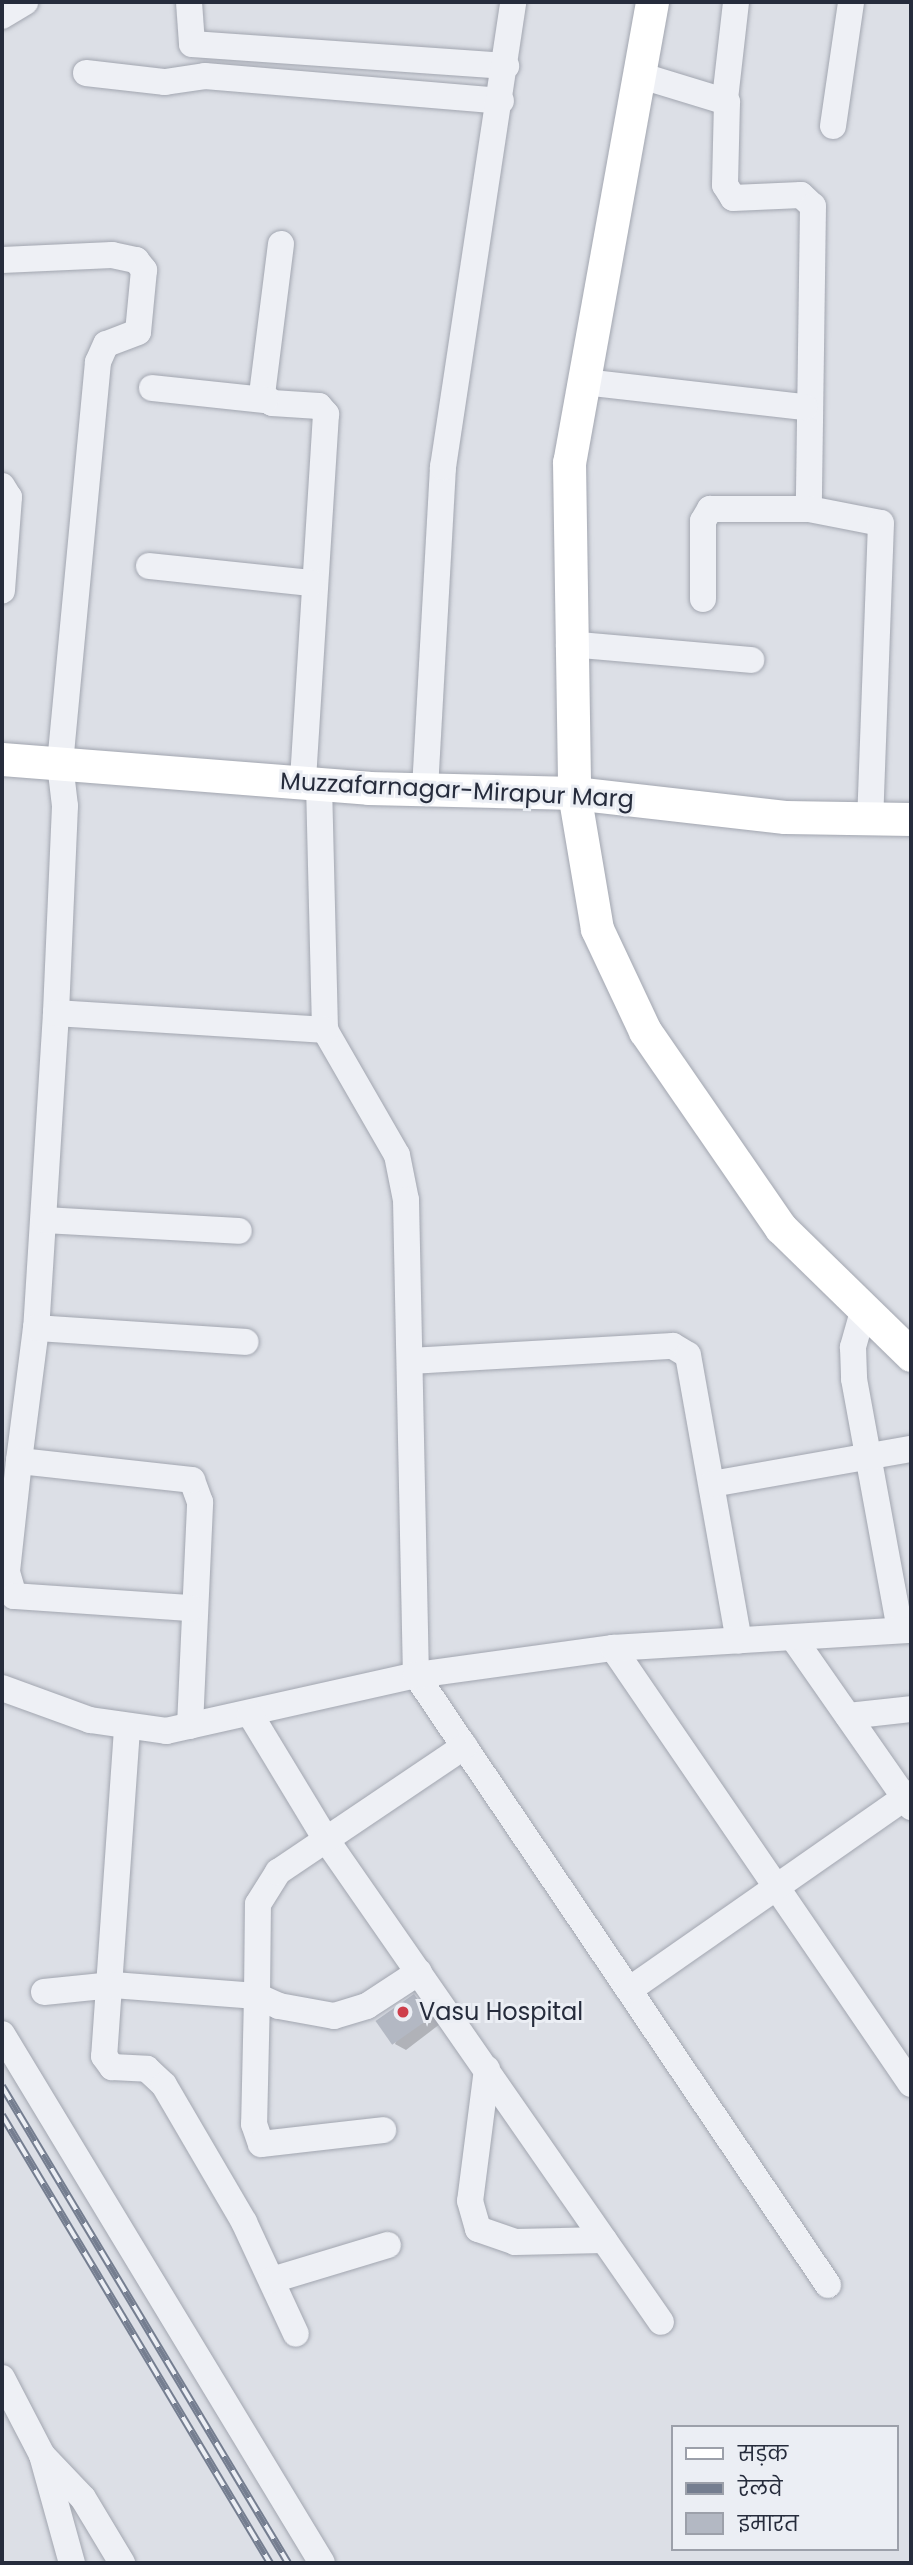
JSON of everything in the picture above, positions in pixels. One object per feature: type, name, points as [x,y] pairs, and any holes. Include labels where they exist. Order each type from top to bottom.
[{"type":"main road","points":[[652,2],[642,76],[569,462],[569,644],[574,793],[597,929],[645,1031],[781,1228],[911,1355]]},
{"type":"main road","name":"Muzzafarnagar-Mirapur Marg","points":[[2,759],[311,783],[574,793],[785,817],[911,819]]},
{"type":"street","points":[[2,16],[25,2]]},
{"type":"street","points":[[189,2],[192,44],[506,66]]},
{"type":"street","points":[[425,789],[443,467],[501,101],[513,2]]},
{"type":"street","points":[[736,2],[725,99],[728,194],[739,199],[801,195],[813,206],[805,407],[809,509]]},
{"type":"street","points":[[833,126],[851,2]]},
{"type":"street","points":[[86,73],[165,82],[205,76],[501,101]]},
{"type":"street","points":[[642,76],[725,99]]},
{"type":"street","points":[[265,400],[281,244]]},
{"type":"street","points":[[2,260],[112,255],[129,257],[144,270],[138,332],[106,344],[97,362],[60,764],[65,806],[56,1013],[36,1328],[4,1571],[10,1593],[19,1598],[191,1608]]},
{"type":"street","points":[[584,382],[805,407]]},
{"type":"street","points":[[152,388],[265,400],[326,411],[312,583],[311,783],[325,1030],[399,1163],[410,1362],[416,1675],[828,2285]]},
{"type":"street","points":[[2,486],[9,497],[2,591]]},
{"type":"street","points":[[704,599],[706,513],[719,507],[809,509],[874,520],[884,529],[870,818]]},
{"type":"street","points":[[149,566],[312,583]]},
{"type":"street","points":[[569,644],[751,660]]},
{"type":"street","points":[[56,1013],[325,1030]]},
{"type":"street","points":[[44,1220],[239,1231]]},
{"type":"street","points":[[2,1688],[127,1729],[190,1726],[416,1675],[613,1648],[794,1639],[905,1630],[868,1457],[852,1361],[864,1308]]},
{"type":"street","points":[[36,1328],[246,1342]]},
{"type":"street","points":[[410,1362],[673,1346],[690,1360],[738,1640]]},
{"type":"street","points":[[712,1484],[911,1449]]},
{"type":"street","points":[[19,1461],[192,1480],[200,1502],[191,1608],[190,1726]]},
{"type":"street","points":[[629,1990],[909,1799],[794,1639]]},
{"type":"street","points":[[613,1648],[911,2084]]},
{"type":"street","points":[[848,1716],[911,1709]]},
{"type":"street","points":[[250,1714],[325,1838],[661,2322]]},
{"type":"street","points":[[127,1729],[113,1984],[106,2060],[159,2078],[272,2280],[296,2334]]},
{"type":"street","points":[[383,2130],[261,2144],[254,2124],[260,1895],[325,1838],[464,1746]]},
{"type":"street","points":[[44,1992],[113,1984],[257,1996],[299,2013],[334,2016],[367,2006],[419,1972]]},
{"type":"street","points":[[2,2034],[322,2563]]},
{"type":"street","points":[[487,2069],[470,2201],[478,2229],[514,2242],[604,2240]]},
{"type":"street","points":[[272,2280],[388,2245]]},
{"type":"street","points":[[2,2378],[42,2455],[72,2563]]},
{"type":"street","points":[[42,2455],[83,2498],[122,2563]]},
{"type":"building","points":[[414,1994],[431,2018],[392,2045],[375,2021]]},
{"type":"railway","points":[[2,2086],[288,2563]]},
{"type":"railway","points":[[2,2115],[270,2563]]},
{"type":"place","name":"Vasu Hospital","points":[[403,2012]]}]
